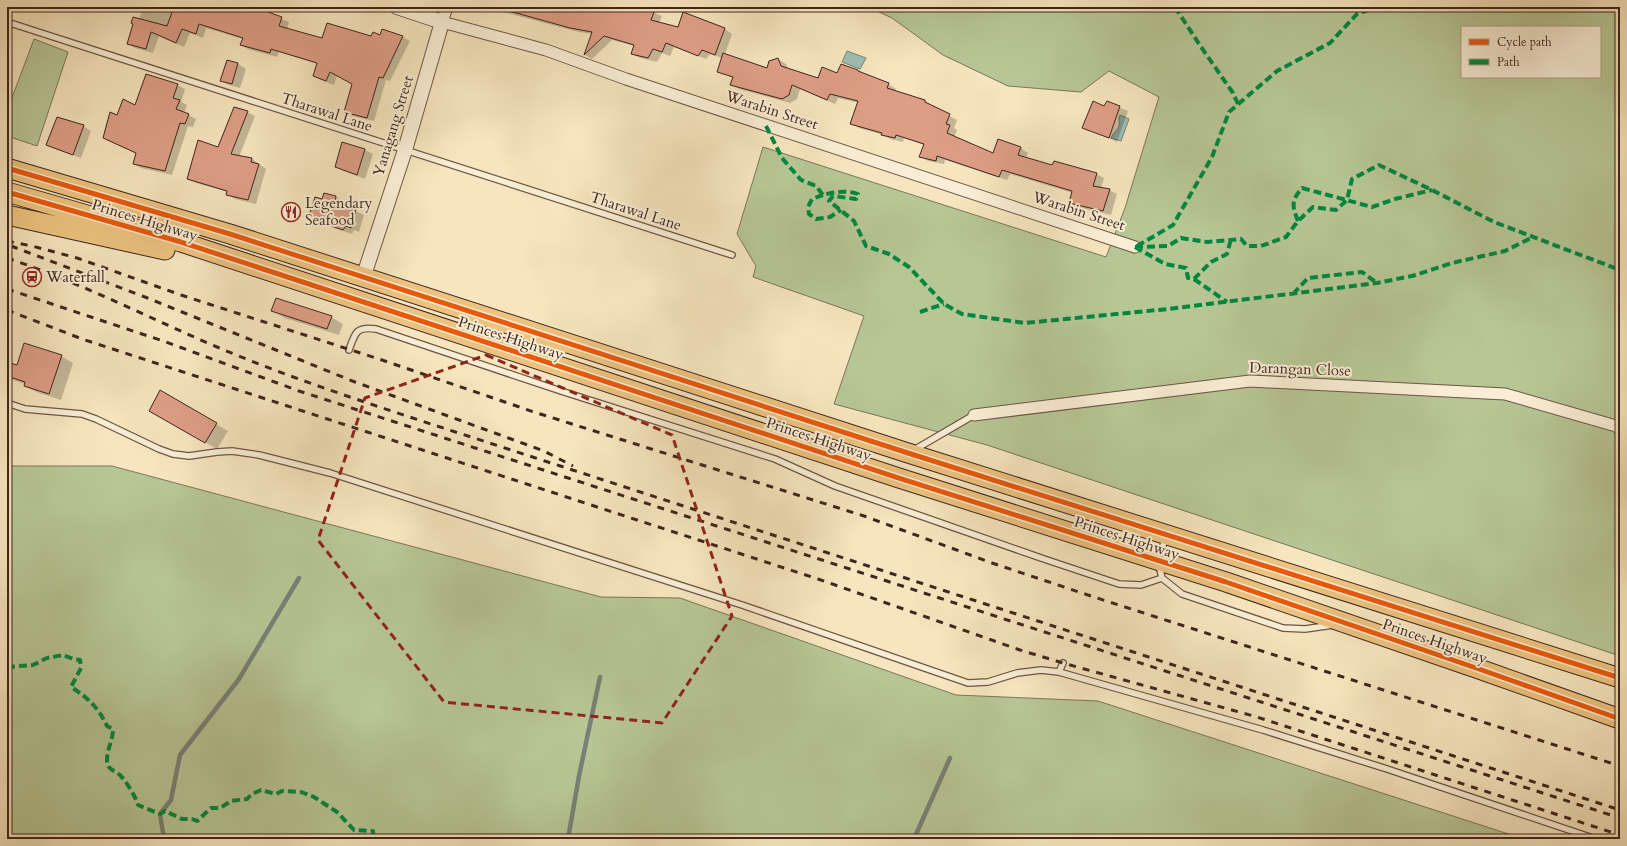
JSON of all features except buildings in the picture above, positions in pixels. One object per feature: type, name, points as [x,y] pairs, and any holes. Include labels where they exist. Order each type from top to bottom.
[{"type":"highway","name":"Princes Highway","points":[[7,168],[207,227],[908,453],[1620,678]]},
{"type":"highway","name":"Princes Highway","points":[[7,192],[181,242],[884,473],[1160,569],[1348,623],[1620,719]]},
{"type":"highway","points":[[7,215],[284,276]]},
{"type":"street","name":"Warabin Street","points":[[397,7],[442,22],[552,52],[626,79],[1135,247]]},
{"type":"street","name":"Yanagang Street","points":[[363,278],[405,150],[447,7]]},
{"type":"street","name":"Darangan Close","points":[[974,415],[1250,381],[1504,394],[1616,426],[1620,429]]},
{"type":"lane","name":"Tharawal Lane","points":[[7,22],[732,255]]},
{"type":"lane","points":[[349,350],[356,332],[364,327],[376,329],[569,394],[775,459],[834,486],[1036,557],[1119,584],[1141,585],[1160,569],[1167,534]]},
{"type":"lane","points":[[7,403],[25,409],[82,414],[173,454],[189,456],[232,452],[259,455],[330,473],[742,605],[962,682],[988,682],[1017,673],[1041,670],[1059,672],[1263,730],[1387,769],[1596,839]]},
{"type":"lane","points":[[908,453],[974,415]]},
{"type":"lane","points":[[1160,569],[1182,594],[1283,628],[1305,629],[1348,623]]},
{"type":"lane","points":[[1059,672],[1063,663]]},
{"type":"highlighted area","points":[[486,355],[672,435],[732,616],[662,723],[444,702],[318,540],[365,398]]},
{"type":"green space","points":[[868,7],[1620,7],[1620,400],[1617,406],[1617,452],[1620,455],[1620,656],[987,445],[834,404],[864,316],[753,277],[756,266],[737,234],[763,147],[1106,257],[1125,208],[1159,97],[1109,71],[1081,92],[1008,86],[943,55],[892,18]]},
{"type":"green space","points":[[34,39],[68,52],[37,146],[7,136],[7,111]]},
{"type":"green space","points":[[7,466],[112,466],[601,597],[680,598],[956,695],[1098,701],[1524,839],[7,839]]},
{"type":"water","points":[[847,51],[866,58],[860,69],[842,62]]},
{"type":"water","points":[[1120,115],[1129,119],[1121,141],[1111,138],[1119,125]]},
{"type":"waterway","points":[[164,839],[160,814],[171,800],[180,755],[239,679],[299,578]]},
{"type":"waterway","points":[[568,839],[579,776],[600,677]]},
{"type":"waterway","points":[[914,839],[950,758]]},
{"type":"railway","points":[[7,241],[77,258],[181,295],[382,360],[534,412],[864,516],[992,563],[1097,598],[1620,766]]},
{"type":"railway","points":[[11,246],[145,297],[355,382],[544,451],[573,466]]},
{"type":"railway","points":[[7,258],[34,267],[87,289],[244,358],[352,398],[1620,810]]},
{"type":"railway","points":[[7,289],[166,342],[299,391],[1620,818]]},
{"type":"railway","points":[[7,310],[82,339],[818,579],[1020,650],[1257,717],[1620,835]]},
{"type":"marked path","points":[[1175,7],[1233,93],[1238,104]]},
{"type":"marked path","points":[[1137,246],[1173,225],[1212,157],[1229,112],[1277,71],[1330,43],[1357,14],[1377,7]]},
{"type":"marked path","points":[[766,126],[782,158],[801,180],[816,186],[823,195],[840,192],[858,194],[856,199],[833,196],[829,201],[854,221],[866,246],[889,254],[909,267],[944,304],[962,314],[1025,323],[1168,309],[1377,283],[1412,276],[1452,263],[1505,251],[1533,237]]},
{"type":"marked path","points":[[1135,247],[1168,246],[1181,238],[1207,242],[1241,239],[1247,246],[1261,246],[1286,237],[1298,221],[1313,207],[1336,210],[1347,200],[1352,179],[1379,165],[1494,222],[1620,270]]},
{"type":"marked path","points":[[1298,221],[1294,207],[1294,200],[1302,188],[1372,207],[1395,199],[1432,190]]},
{"type":"marked path","points":[[823,195],[812,199],[808,207],[809,214],[816,219],[830,217],[841,210]]},
{"type":"marked path","points":[[1135,247],[1165,264],[1186,268],[1188,278],[1194,279],[1211,262],[1227,254],[1231,239]]},
{"type":"marked path","points":[[1293,294],[1308,278],[1362,272],[1377,283]]},
{"type":"marked path","points":[[1194,279],[1227,302]]},
{"type":"marked path","points":[[920,312],[944,304]]},
{"type":"marked path","points":[[1616,426],[1620,420]]},
{"type":"marked path","points":[[7,667],[33,665],[47,658],[63,655],[80,660],[81,668],[71,687],[83,695],[100,713],[107,726],[113,729],[107,756],[107,763],[108,766],[125,781],[138,805],[160,814],[165,811],[182,819],[192,819],[197,821],[211,808],[220,808],[231,801],[247,799],[252,794],[261,790],[276,794],[282,791],[301,792],[314,797],[337,812],[354,830],[373,831],[374,839]]},
{"type":"cycle path","points":[[7,168],[230,234],[908,453],[1620,678]]},
{"type":"cycle path","points":[[7,192],[181,242],[899,478],[1226,582],[1620,719]]},
{"type":"place","name":"Legendary Seafood","points":[[291,212]]},
{"type":"place","name":"Waterfall","points":[[32,277]]}]
